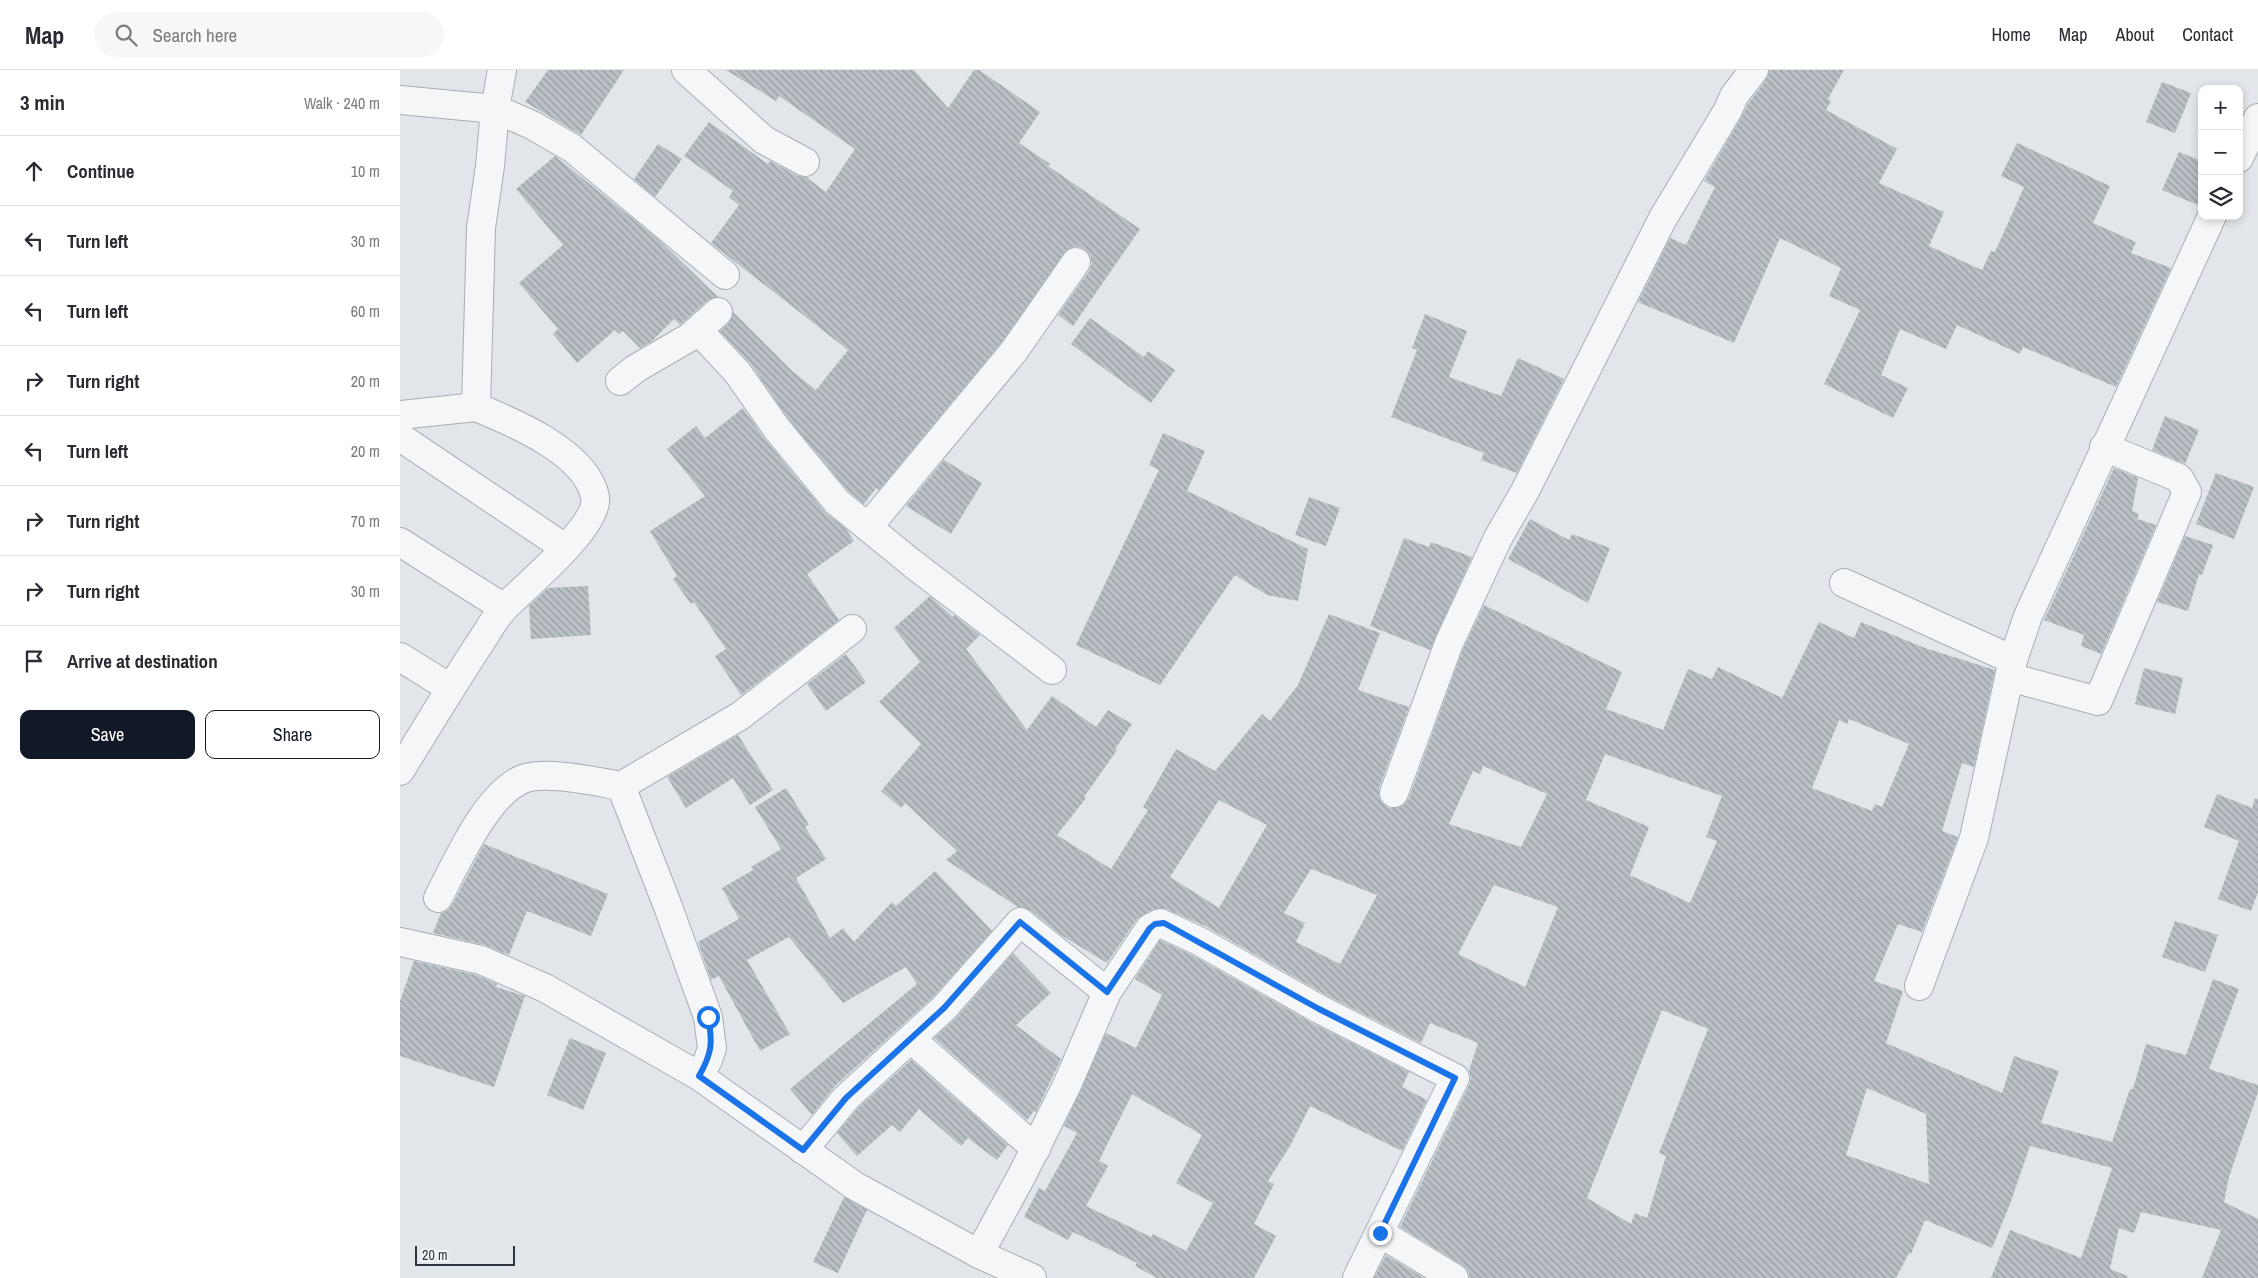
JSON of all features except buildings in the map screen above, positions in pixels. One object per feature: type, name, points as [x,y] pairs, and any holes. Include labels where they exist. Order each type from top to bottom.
[{"type":"street","points":[[476,407],[481,228],[490,166],[495,109],[502,70]]},
{"type":"street","points":[[686,70],[764,140],[805,162]]},
{"type":"street","points":[[1394,793],[1449,642],[1498,538],[1525,491],[1663,218],[1728,110],[1734,96],[1754,70]]},
{"type":"street","points":[[400,100],[495,109],[532,125],[572,148],[725,275]]},
{"type":"street","points":[[2243,150],[2258,118]]},
{"type":"street","points":[[1919,986],[1974,838],[2011,668],[2028,616],[2104,447],[2210,220]]},
{"type":"street","points":[[868,527],[1014,351],[1076,262]]},
{"type":"street","points":[[620,381],[635,369],[690,336],[718,312]]},
{"type":"street","points":[[698,330],[737,372],[778,429],[837,502],[1052,670]]},
{"type":"street","points":[[400,415],[476,407],[520,424],[571,458],[589,481],[596,498],[593,514],[559,557],[504,608],[450,688],[400,771]]},
{"type":"street","points":[[400,437],[565,548]]},
{"type":"street","points":[[1844,583],[2011,668],[2098,701],[2187,492],[2178,478],[2104,447]]},
{"type":"street","points":[[400,542],[504,608]]},
{"type":"street","points":[[438,898],[476,828],[509,787],[524,778],[561,776],[621,786],[740,716],[852,629]]},
{"type":"street","points":[[400,657],[450,688]]},
{"type":"street","points":[[621,786],[708,1017],[712,1048],[699,1076]]},
{"type":"street","points":[[803,1150],[846,1098],[944,1008],[1020,922],[1107,992]]},
{"type":"street","points":[[979,1254],[1067,1086],[1107,992],[1150,928],[1155,924],[1164,923],[1319,1009],[1455,1078],[1357,1278]]},
{"type":"street","points":[[400,942],[481,960],[545,988],[699,1076],[855,1186],[979,1254],[1032,1278]]},
{"type":"street","points":[[911,1039],[1036,1148]]},
{"type":"street","points":[[1380,1233],[1454,1278]]},
{"type":"route","points":[[708,1017],[712,1048],[699,1076],[803,1150],[846,1098],[944,1008],[1020,922],[1107,992],[1150,928],[1155,924],[1164,923],[1319,1009],[1455,1078],[1380,1233]]}]
